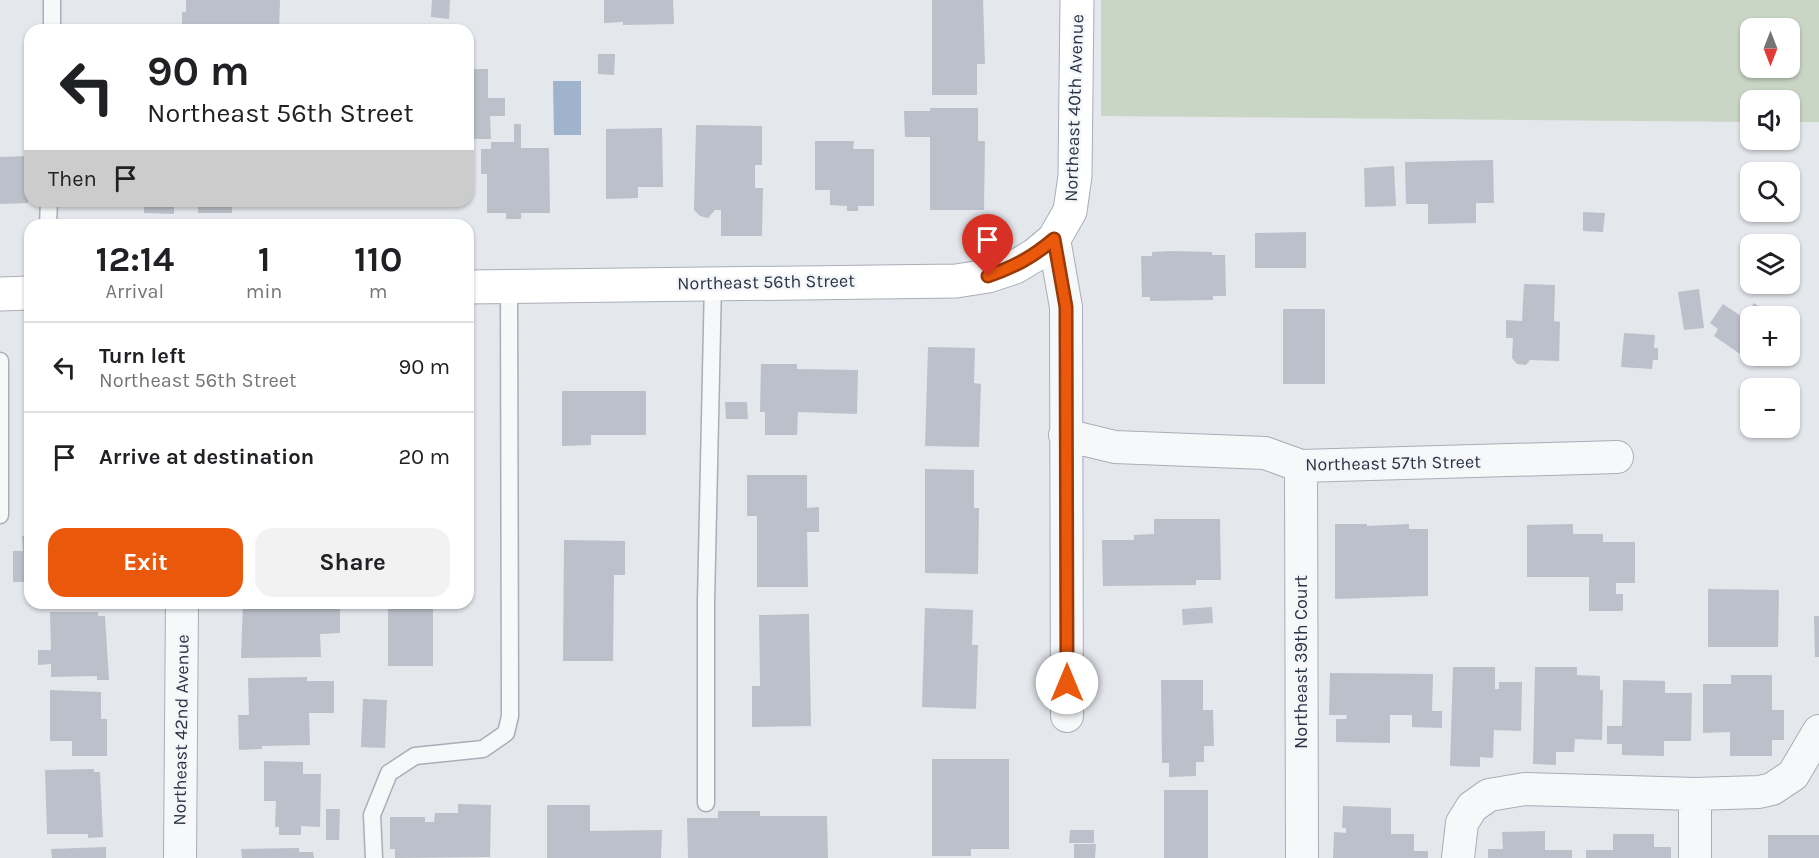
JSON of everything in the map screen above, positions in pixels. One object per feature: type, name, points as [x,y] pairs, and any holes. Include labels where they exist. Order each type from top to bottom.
[{"type":"street","name":"Northeast 40th Avenue","points":[[1054,239],[1070,211],[1075,176],[1077,0]]},
{"type":"street","name":"Northeast 56th Street","points":[[474,287],[713,282],[956,281],[988,276],[1015,267],[1035,255],[1054,239]]},
{"type":"street","points":[[1054,239],[1066,307],[1067,716]]},
{"type":"street","points":[[0,294],[24,294]]},
{"type":"street","name":"Northeast 57th Street","points":[[1065,435],[1115,447],[1265,453],[1301,466],[1617,457]]},
{"type":"street","name":"Northeast 39th Court","points":[[1301,466],[1302,858]]},
{"type":"street","name":"Northeast 42nd Avenue","points":[[180,858],[182,609]]},
{"type":"street","points":[[1458,858],[1462,823],[1480,799],[1510,789],[1743,794],[1772,789],[1793,775],[1819,731]]},
{"type":"street","points":[[1695,794],[1695,858]]},
{"type":"lane","points":[[52,0],[52,24]]},
{"type":"lane","points":[[706,803],[706,602],[713,282]]},
{"type":"lane","points":[[374,858],[372,815],[389,773],[415,756],[483,749],[506,733],[510,716],[512,525],[509,287]]},
{"type":"lane","points":[[0,361],[0,515]]},
{"type":"green space","points":[[1101,0],[1819,0],[1819,122],[1800,122],[1800,90],[1740,90],[1740,122],[1101,116]]},
{"type":"water","points":[[553,81],[581,81],[581,135],[554,135]]},
{"type":"building","points":[[186,0],[280,0],[279,24],[182,24],[182,12],[186,12]]},
{"type":"building","points":[[432,0],[450,0],[449,19],[431,17]]},
{"type":"building","points":[[604,0],[673,0],[674,24],[604,23]]},
{"type":"building","points":[[932,0],[983,0],[985,64],[977,64],[977,95],[932,95]]},
{"type":"building","points":[[598,54],[615,54],[614,75],[598,74]]},
{"type":"building","points":[[474,69],[488,69],[488,98],[505,98],[505,116],[490,116],[491,139],[474,139]]},
{"type":"building","points":[[930,108],[978,108],[978,141],[985,141],[984,210],[930,210],[930,137],[905,137],[904,111],[930,111]]},
{"type":"building","points":[[514,124],[521,124],[521,148],[549,148],[550,213],[521,213],[521,219],[506,219],[506,213],[487,213],[487,174],[481,174],[481,149],[491,149],[491,142],[514,142]]},
{"type":"building","points":[[696,125],[762,126],[762,165],[755,165],[755,188],[763,188],[762,236],[721,236],[721,210],[715,210],[708,218],[700,216],[694,210]]},
{"type":"building","points":[[662,128],[663,187],[638,187],[638,198],[606,199],[606,129]]},
{"type":"building","points":[[815,141],[854,141],[853,149],[874,149],[874,206],[858,206],[858,211],[847,211],[847,206],[830,205],[830,190],[815,190]]},
{"type":"building","points":[[24,156],[24,203],[0,204],[0,157]]},
{"type":"building","points":[[1493,160],[1494,203],[1476,203],[1476,223],[1428,224],[1428,204],[1406,204],[1405,162]]},
{"type":"building","points":[[1394,166],[1396,206],[1365,207],[1364,168]]},
{"type":"building","points":[[144,207],[174,207],[174,214],[144,213]]},
{"type":"building","points":[[198,207],[232,207],[232,213],[198,213]]},
{"type":"building","points":[[1583,212],[1605,213],[1603,232],[1583,231]]},
{"type":"building","points":[[1306,232],[1306,268],[1255,268],[1255,233]]},
{"type":"building","points":[[1152,252],[1212,252],[1212,255],[1225,255],[1226,296],[1213,296],[1213,300],[1150,301],[1150,297],[1142,297],[1141,256],[1152,256]]},
{"type":"building","points":[[1524,284],[1555,285],[1554,321],[1560,322],[1559,361],[1530,360],[1526,365],[1517,364],[1512,358],[1513,338],[1506,338],[1506,320],[1522,321]]},
{"type":"building","points":[[1699,289],[1704,328],[1684,330],[1678,292]]},
{"type":"building","points":[[1723,304],[1740,315],[1740,354],[1714,336],[1718,329],[1710,323]]},
{"type":"building","points":[[1283,309],[1325,309],[1325,384],[1283,384]]},
{"type":"building","points":[[1624,333],[1655,335],[1654,348],[1658,348],[1658,360],[1653,360],[1652,369],[1621,367]]},
{"type":"building","points":[[928,347],[975,348],[974,383],[981,384],[979,447],[925,446]]},
{"type":"building","points":[[761,364],[797,364],[797,369],[858,370],[857,414],[798,412],[797,435],[765,435],[765,412],[760,412]]},
{"type":"building","points":[[562,391],[646,391],[646,435],[591,435],[591,445],[562,446]]},
{"type":"building","points":[[725,402],[747,402],[748,419],[726,419]]},
{"type":"building","points":[[925,469],[974,470],[974,508],[979,508],[978,574],[925,573]]},
{"type":"building","points":[[747,475],[807,475],[807,508],[819,507],[819,532],[807,532],[808,587],[757,587],[757,516],[747,516]]},
{"type":"building","points":[[1154,519],[1220,519],[1221,580],[1196,580],[1196,585],[1103,586],[1102,540],[1134,540],[1134,535],[1154,534]]},
{"type":"building","points":[[1335,524],[1367,524],[1367,526],[1409,524],[1409,529],[1428,529],[1428,596],[1335,599]]},
{"type":"building","points":[[1573,524],[1573,534],[1603,534],[1603,542],[1635,542],[1635,583],[1616,583],[1616,594],[1623,594],[1623,610],[1589,611],[1589,577],[1527,577],[1527,525]]},
{"type":"building","points":[[22,536],[24,536],[24,582],[13,582],[13,551],[23,551]]},
{"type":"building","points":[[564,540],[625,541],[625,575],[614,575],[613,661],[563,661]]},
{"type":"building","points":[[1708,589],[1779,590],[1778,647],[1708,647]]},
{"type":"building","points":[[1212,607],[1213,623],[1183,625],[1182,609]]},
{"type":"building","points":[[925,608],[973,610],[972,645],[978,645],[976,709],[922,707]]},
{"type":"building","points":[[243,609],[340,609],[340,633],[320,634],[321,657],[241,658]]},
{"type":"building","points":[[388,609],[433,609],[433,666],[388,666]]},
{"type":"building","points":[[50,612],[98,612],[98,616],[105,616],[109,680],[97,680],[97,676],[51,677],[51,664],[38,665],[38,650],[51,650]]},
{"type":"building","points":[[809,614],[811,726],[752,727],[752,686],[760,686],[759,615]]},
{"type":"building","points":[[1814,616],[1819,616],[1819,657],[1815,657]]},
{"type":"building","points":[[1453,667],[1495,667],[1495,689],[1499,689],[1499,682],[1522,682],[1521,731],[1494,730],[1493,758],[1480,757],[1480,767],[1450,766]]},
{"type":"building","points":[[1535,667],[1577,667],[1577,675],[1600,676],[1600,690],[1603,690],[1602,740],[1575,739],[1574,752],[1556,752],[1556,765],[1533,764]]},
{"type":"building","points":[[1330,673],[1433,674],[1432,711],[1442,711],[1442,728],[1412,727],[1412,715],[1390,715],[1390,743],[1336,742],[1336,719],[1346,719],[1347,715],[1329,715]]},
{"type":"building","points":[[1731,675],[1772,675],[1772,710],[1784,710],[1784,740],[1772,740],[1772,756],[1730,756],[1730,732],[1703,733],[1703,684],[1731,684]]},
{"type":"building","points":[[307,677],[307,681],[334,681],[334,713],[309,713],[310,745],[262,746],[262,749],[239,750],[238,715],[249,715],[248,678]]},
{"type":"building","points":[[1161,680],[1203,680],[1203,710],[1213,710],[1214,746],[1204,746],[1204,762],[1196,762],[1196,776],[1169,777],[1169,763],[1162,763]]},
{"type":"building","points":[[1623,680],[1665,681],[1665,693],[1692,693],[1691,741],[1664,741],[1664,756],[1622,755],[1622,744],[1607,744],[1607,726],[1622,726]]},
{"type":"building","points":[[50,690],[101,692],[101,719],[107,719],[107,756],[72,756],[72,741],[50,741]]},
{"type":"building","points":[[363,699],[387,700],[385,748],[361,747]]},
{"type":"building","points":[[932,759],[1009,759],[1009,849],[971,849],[971,856],[932,856]]},
{"type":"building","points":[[264,761],[303,762],[303,774],[321,774],[320,827],[301,826],[301,835],[279,835],[279,827],[275,827],[276,801],[264,801]]},
{"type":"building","points":[[94,769],[94,772],[100,772],[103,837],[88,838],[88,834],[47,834],[45,770]]},
{"type":"building","points":[[1164,790],[1208,790],[1208,858],[1164,858]]},
{"type":"building","points":[[458,804],[491,805],[490,857],[395,858],[395,849],[390,849],[390,817],[425,817],[425,822],[434,822],[435,813],[458,813]]},
{"type":"building","points":[[547,805],[590,805],[590,831],[662,830],[661,858],[547,858]]},
{"type":"building","points":[[1343,806],[1391,808],[1391,834],[1414,834],[1414,851],[1428,851],[1428,858],[1333,858],[1334,832],[1346,833],[1346,828],[1342,828]]},
{"type":"building","points":[[326,809],[340,809],[339,840],[326,840]]},
{"type":"building","points":[[718,811],[760,811],[760,816],[827,816],[828,858],[688,858],[687,818],[718,818]]},
{"type":"building","points":[[1070,830],[1094,830],[1094,843],[1069,843]]},
{"type":"building","points":[[1545,831],[1545,850],[1572,850],[1572,858],[1488,858],[1488,849],[1503,849],[1502,832]]},
{"type":"building","points":[[1613,834],[1654,834],[1654,847],[1671,847],[1671,858],[1586,858],[1586,850],[1613,850]]},
{"type":"building","points":[[1768,835],[1819,835],[1819,858],[1768,858]]},
{"type":"building","points":[[1074,844],[1096,844],[1095,858],[1074,858]]},
{"type":"building","points":[[106,847],[106,858],[52,858],[51,849]]},
{"type":"building","points":[[299,848],[299,852],[313,852],[314,858],[242,858],[241,849]]},
{"type":"route","points":[[988,276],[1015,267],[1035,255],[1054,239],[1066,307],[1067,683]]}]
